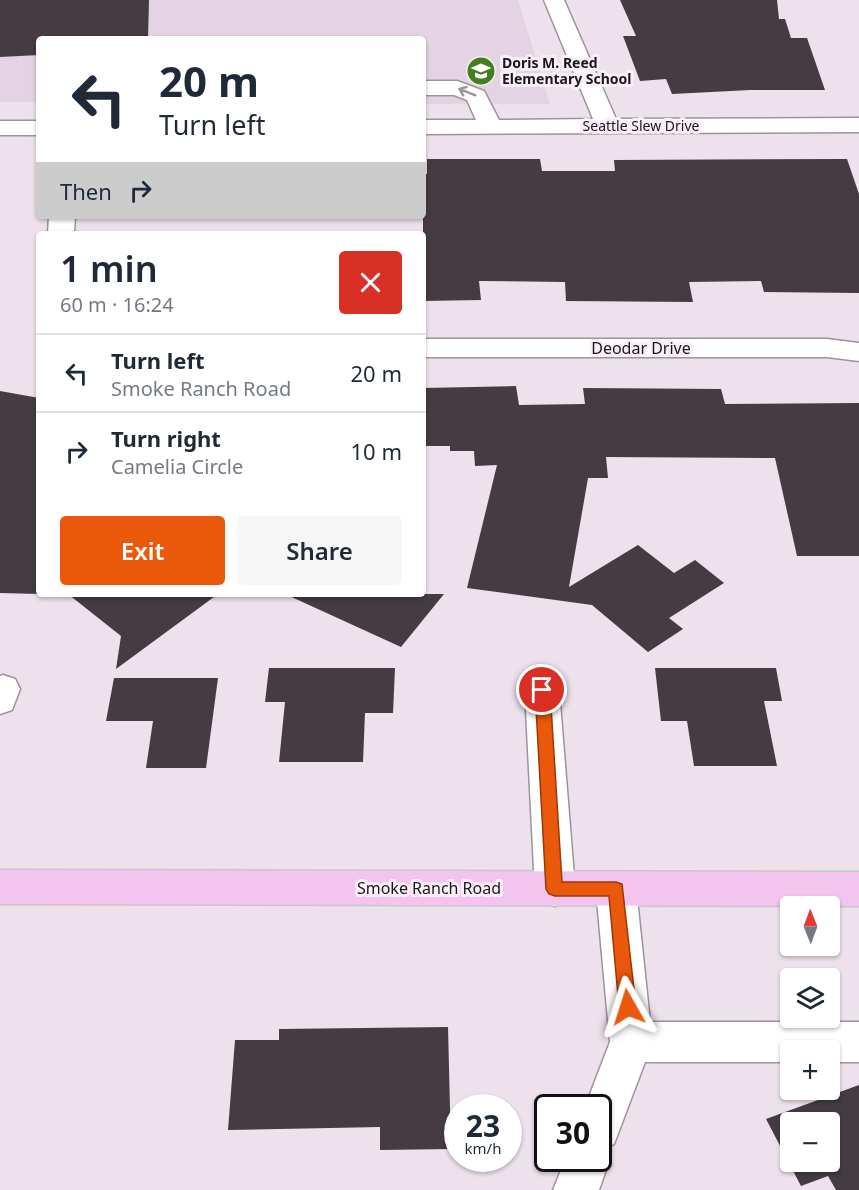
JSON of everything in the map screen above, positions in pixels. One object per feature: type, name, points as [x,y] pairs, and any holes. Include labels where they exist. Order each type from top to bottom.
[{"type":"main road","name":"Smoke Ranch Road","points":[[0,887],[859,890]]},
{"type":"street","points":[[554,0],[609,127]]},
{"type":"street","points":[[426,88],[457,88],[476,96],[491,127]]},
{"type":"street","name":"Seattle Slew Drive","points":[[426,127],[859,125]]},
{"type":"street","points":[[0,128],[36,128]]},
{"type":"street","name":"Deodar Drive","points":[[426,348],[827,348],[859,352]]},
{"type":"street","points":[[542,690],[555,889]]},
{"type":"street","points":[[611,1094],[631,1042],[616,889]]},
{"type":"street","points":[[631,1042],[859,1042]]},
{"type":"street","points":[[576,1190],[583,1172]]},
{"type":"shaded area","name":"Doris M. Reed Elementary School","points":[[0,0],[518,0],[550,104],[426,104],[426,36],[36,36],[36,102],[0,102]]},
{"type":"building","points":[[0,0],[149,0],[148,36],[36,36],[36,55],[0,57]]},
{"type":"building","points":[[620,0],[777,0],[779,19],[785,19],[791,38],[807,38],[825,90],[750,90],[672,94],[666,79],[640,81],[623,36],[636,36]]},
{"type":"building","points":[[427,159],[540,159],[542,171],[615,171],[614,160],[847,159],[859,194],[859,293],[764,292],[761,281],[689,282],[693,302],[566,301],[565,282],[479,281],[481,300],[426,301],[426,231],[423,231],[423,219],[426,219]]},
{"type":"building","points":[[516,386],[519,405],[585,404],[583,388],[721,389],[725,404],[859,403],[859,556],[797,556],[775,458],[606,457],[608,478],[588,478],[569,587],[638,545],[674,573],[695,560],[724,583],[669,618],[683,629],[648,652],[592,605],[467,588],[497,465],[475,466],[474,451],[450,451],[450,446],[426,446],[426,388]]},
{"type":"building","points":[[0,391],[36,397],[36,594],[0,593]]},
{"type":"building","points":[[426,594],[444,594],[401,647],[292,597],[426,597]]},
{"type":"building","points":[[72,597],[214,597],[116,669],[121,636]]},
{"type":"building","points":[[269,668],[395,668],[393,713],[365,713],[363,762],[279,762],[285,702],[265,702]]},
{"type":"building","points":[[655,668],[776,668],[782,701],[764,701],[777,766],[694,766],[687,721],[661,721]]},
{"type":"building","points":[[114,678],[218,678],[206,768],[146,768],[153,721],[106,721]]},
{"type":"building","points":[[448,1027],[450,1094],[444,1094],[444,1149],[380,1150],[380,1127],[228,1130],[235,1040],[279,1040],[279,1029]]},
{"type":"building","points":[[859,1085],[859,1190],[836,1190],[828,1176],[801,1186],[794,1172],[840,1172],[840,1112],[785,1112],[818,1100],[840,1100],[840,1092]]},
{"type":"building","points":[[780,1114],[780,1146],[766,1119]]},
{"type":"place","name":"Doris M. Reed Elementary School","points":[[481,71]]},
{"type":"route","points":[[542,690],[555,889],[616,889],[628,1007]]}]
